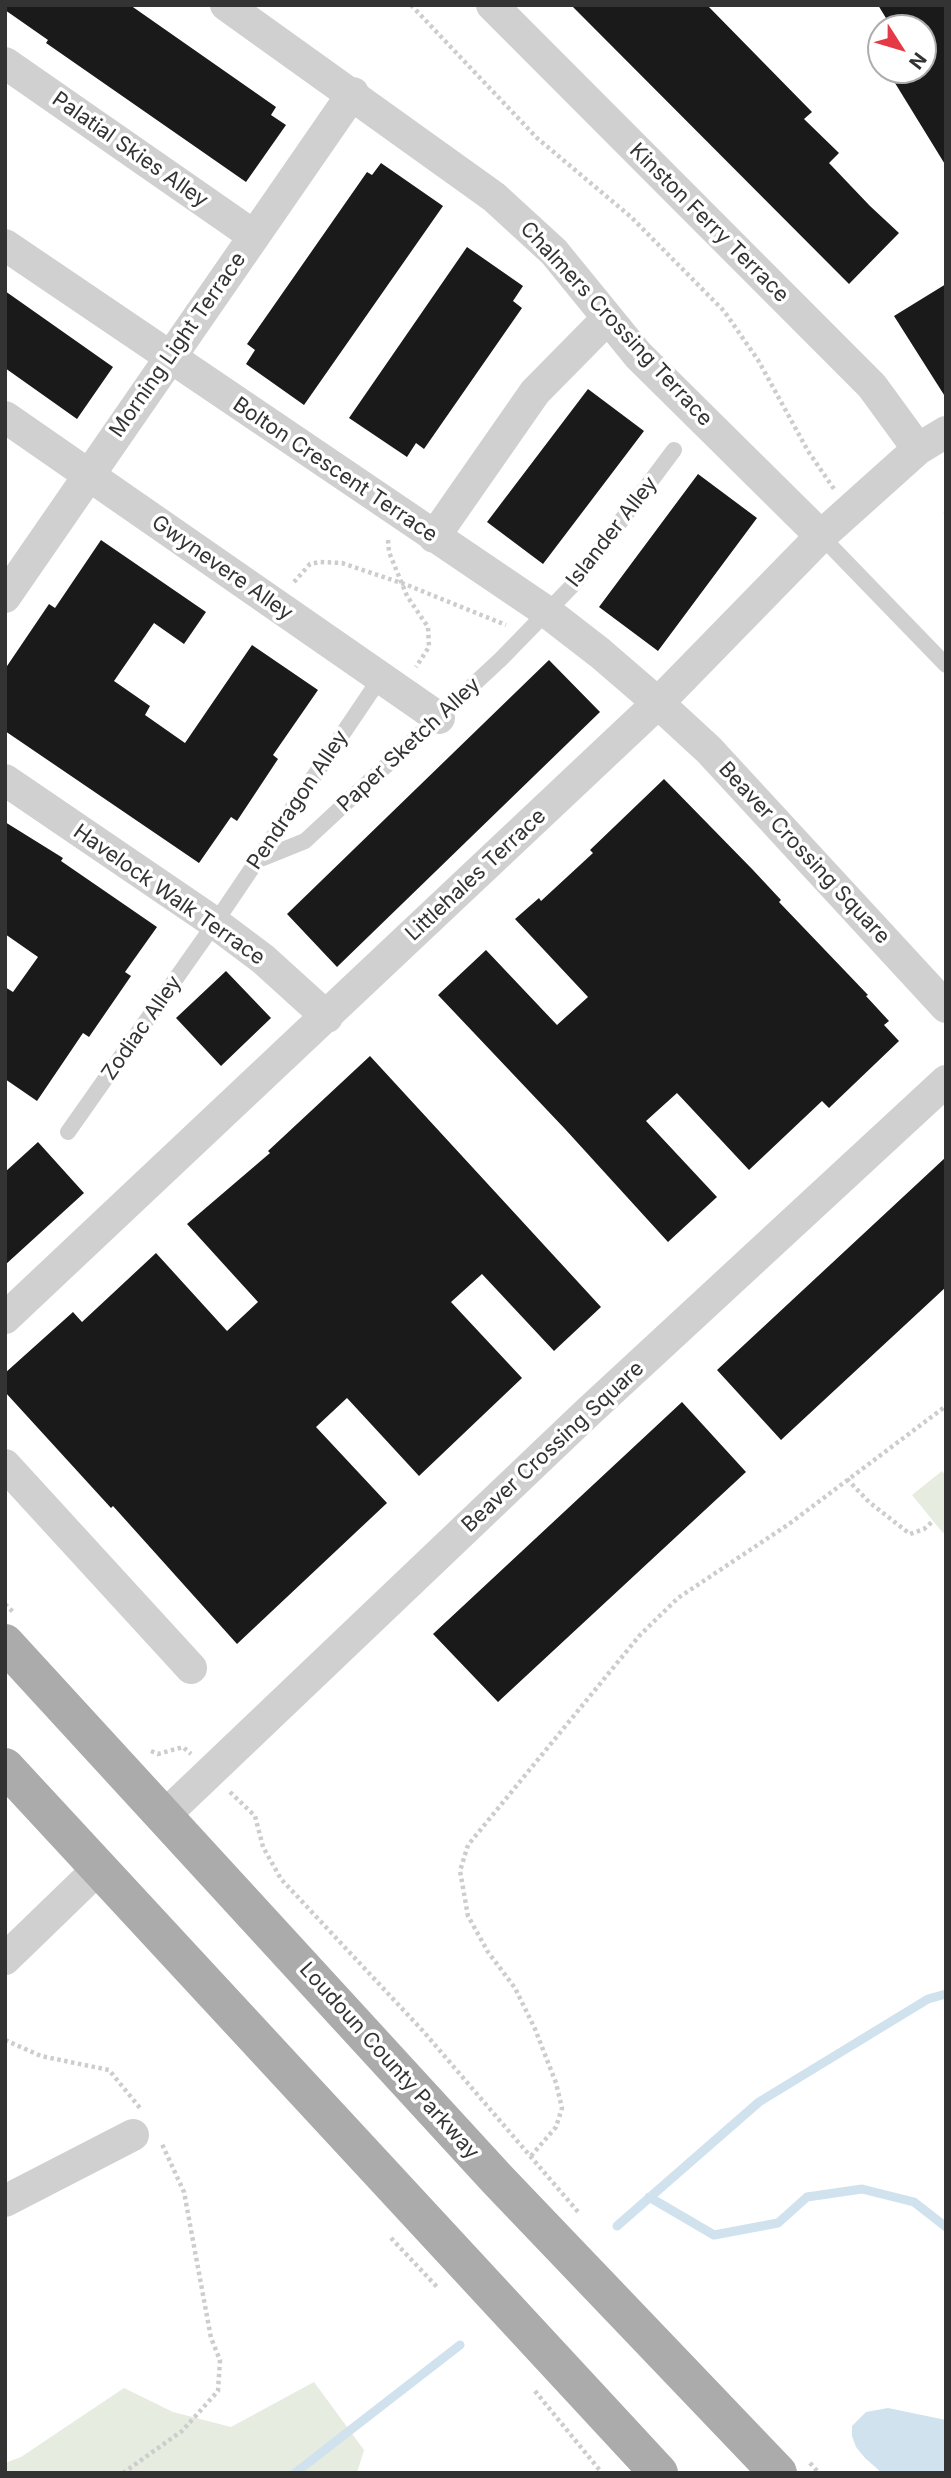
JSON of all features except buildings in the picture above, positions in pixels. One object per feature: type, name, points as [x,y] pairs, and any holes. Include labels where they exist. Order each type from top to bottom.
[{"type":"main road","name":"Loudoun County Parkway","points":[[10,1629],[164,1816],[497,2179],[790,2463]]},
{"type":"main road","points":[[5,1767],[659,2473]]},
{"type":"street","name":"Chalmers Crossing Terrace","points":[[226,5],[353,93],[494,197],[554,252],[638,355],[821,536]]},
{"type":"street","name":"Kinston Ferry Terrace","points":[[492,5],[872,386],[918,449]]},
{"type":"street","name":"Palatial Skies Alley","points":[[5,64],[254,236]]},
{"type":"street","name":"Morning Light Terrace","points":[[5,597],[353,93]]},
{"type":"street","name":"Bolton Crescent Terrace","points":[[5,245],[547,612],[658,703]]},
{"type":"street","points":[[433,537],[535,392],[607,319]]},
{"type":"street","name":"Gwynevere Alley","points":[[5,417],[278,607],[394,677],[439,718]]},
{"type":"street","name":"Littlehales Terrace","points":[[5,1318],[658,703],[821,536],[918,449],[946,432]]},
{"type":"street","name":"Beaver Crossing Square","points":[[658,703],[709,750],[946,1007]]},
{"type":"street","name":"Havelock Walk Terrace","points":[[5,780],[215,923],[262,959],[327,1017]]},
{"type":"street","name":"Beaver Crossing Square","points":[[164,1816],[587,1413],[946,1081]]},
{"type":"street","points":[[5,1465],[191,1668]]},
{"type":"street","points":[[5,1959],[99,1868]]},
{"type":"street","points":[[5,2201],[143,2125]]},
{"type":"lane","name":"Islander Alley","points":[[547,612],[573,585],[674,450]]},
{"type":"lane","points":[[821,536],[946,665]]},
{"type":"lane","name":"Paper Sketch Alley","points":[[258,860],[305,842],[439,718],[547,612]]},
{"type":"lane","name":"Pendragon Alley","points":[[215,923],[258,860],[394,677]]},
{"type":"lane","name":"Zodiac Alley","points":[[68,1132],[215,923]]},
{"type":"path","points":[[411,5],[537,138],[631,217],[724,311],[758,360],[808,451],[837,492]]},
{"type":"path","points":[[394,677],[424,656],[430,640],[428,627],[401,583],[388,544],[389,533],[402,516]]},
{"type":"path","points":[[278,607],[302,572],[310,565],[320,562],[342,563],[401,583],[510,627]]},
{"type":"path","points":[[531,2156],[556,2127],[562,2108],[543,2051],[515,1988],[488,1952],[468,1916],[460,1871],[468,1845],[640,1635],[669,1607],[726,1564],[789,1524],[946,1406]]},
{"type":"path","points":[[847,1479],[869,1502],[910,1534],[916,1534],[933,1521]]},
{"type":"path","points":[[5,1604],[10,1629]]},
{"type":"path","points":[[147,1749],[158,1754],[183,1747],[255,1816],[263,1847],[281,1879],[423,2031],[587,2223]]},
{"type":"path","points":[[5,2040],[41,2056],[109,2070],[184,2192],[211,2338],[220,2360],[218,2391],[182,2431],[123,2473]]},
{"type":"path","points":[[391,2238],[445,2295]]},
{"type":"path","points":[[526,2381],[601,2473]]},
{"type":"path","points":[[790,2463],[819,2473]]},
{"type":"shaded area","points":[[942,1471],[946,1476],[946,1531],[943,1533],[912,1495]]},
{"type":"shaded area","points":[[314,2382],[364,2450],[357,2473],[5,2473],[5,2463],[21,2457],[124,2388],[173,2412],[231,2427]]},
{"type":"water","points":[[888,2408],[946,2420],[946,2473],[882,2473],[865,2458],[856,2447],[852,2426],[866,2412]]},
{"type":"waterway","points":[[617,2226],[759,2102],[928,1999],[946,1994]]},
{"type":"waterway","points":[[649,2197],[714,2235],[778,2223],[807,2197],[862,2189],[914,2202],[946,2227]]},
{"type":"waterway","points":[[295,2473],[460,2345]]}]
